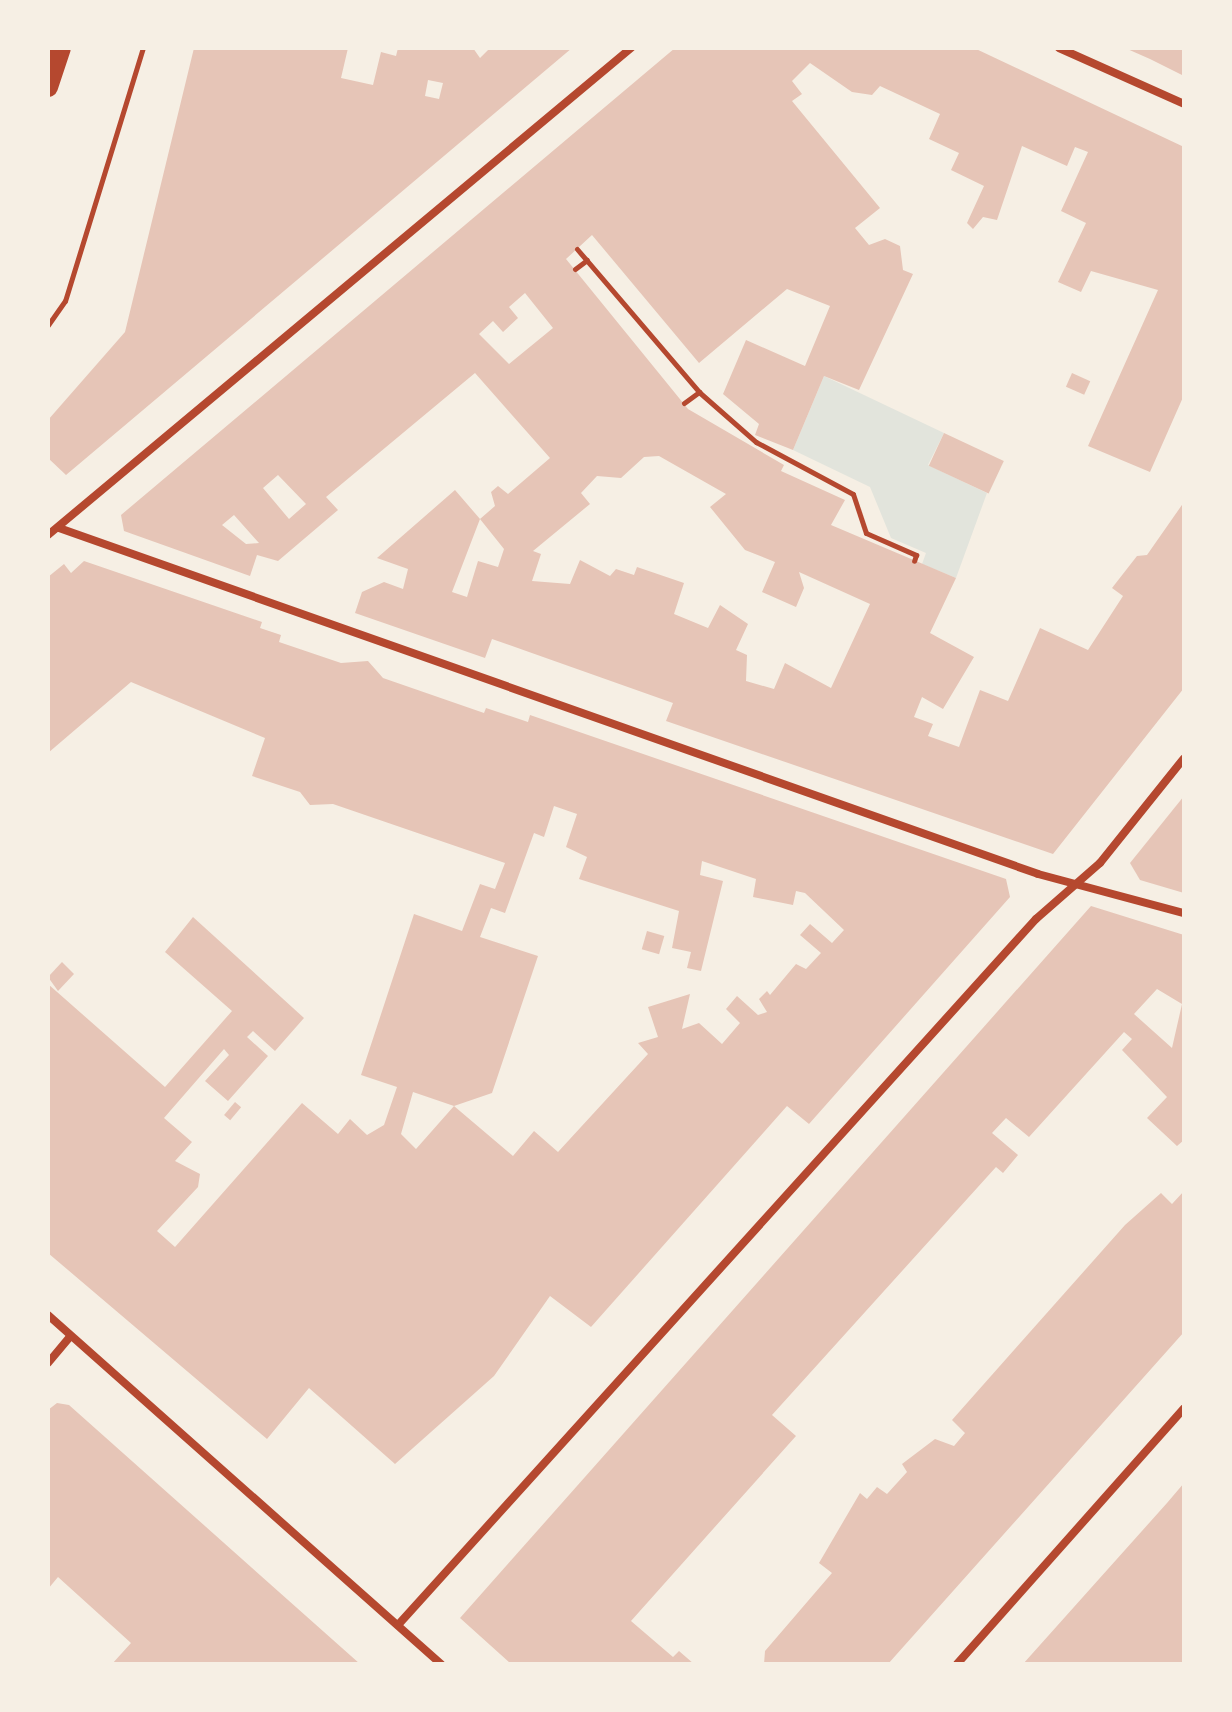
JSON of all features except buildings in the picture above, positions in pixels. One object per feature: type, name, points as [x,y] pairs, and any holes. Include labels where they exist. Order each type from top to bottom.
[{"type":"main road","points":[[48,87],[61,48]]},
{"type":"street","points":[[48,535],[631,48]]},
{"type":"street","points":[[1059,48],[1184,104]]},
{"type":"street","points":[[59,528],[1078,883],[1184,913]]},
{"type":"street","points":[[398,1625],[1036,919],[1078,883],[1184,758]]},
{"type":"street","points":[[48,1315],[441,1664]]},
{"type":"street","points":[[48,1363],[71,1336]]},
{"type":"street","points":[[957,1664],[1184,1408]]},
{"type":"path","points":[[48,325],[65,301],[118,145],[143,48]]},
{"type":"path","points":[[577,249],[699,392],[756,442],[853,494],[866,533],[916,555],[914,561]]},
{"type":"path","points":[[575,269],[587,260]]},
{"type":"path","points":[[684,403],[699,392]]},
{"type":"shaded area","points":[[824,376],[944,433],[928,465],[987,493],[956,578],[922,564],[926,553],[891,538],[870,487],[793,450]]}]
